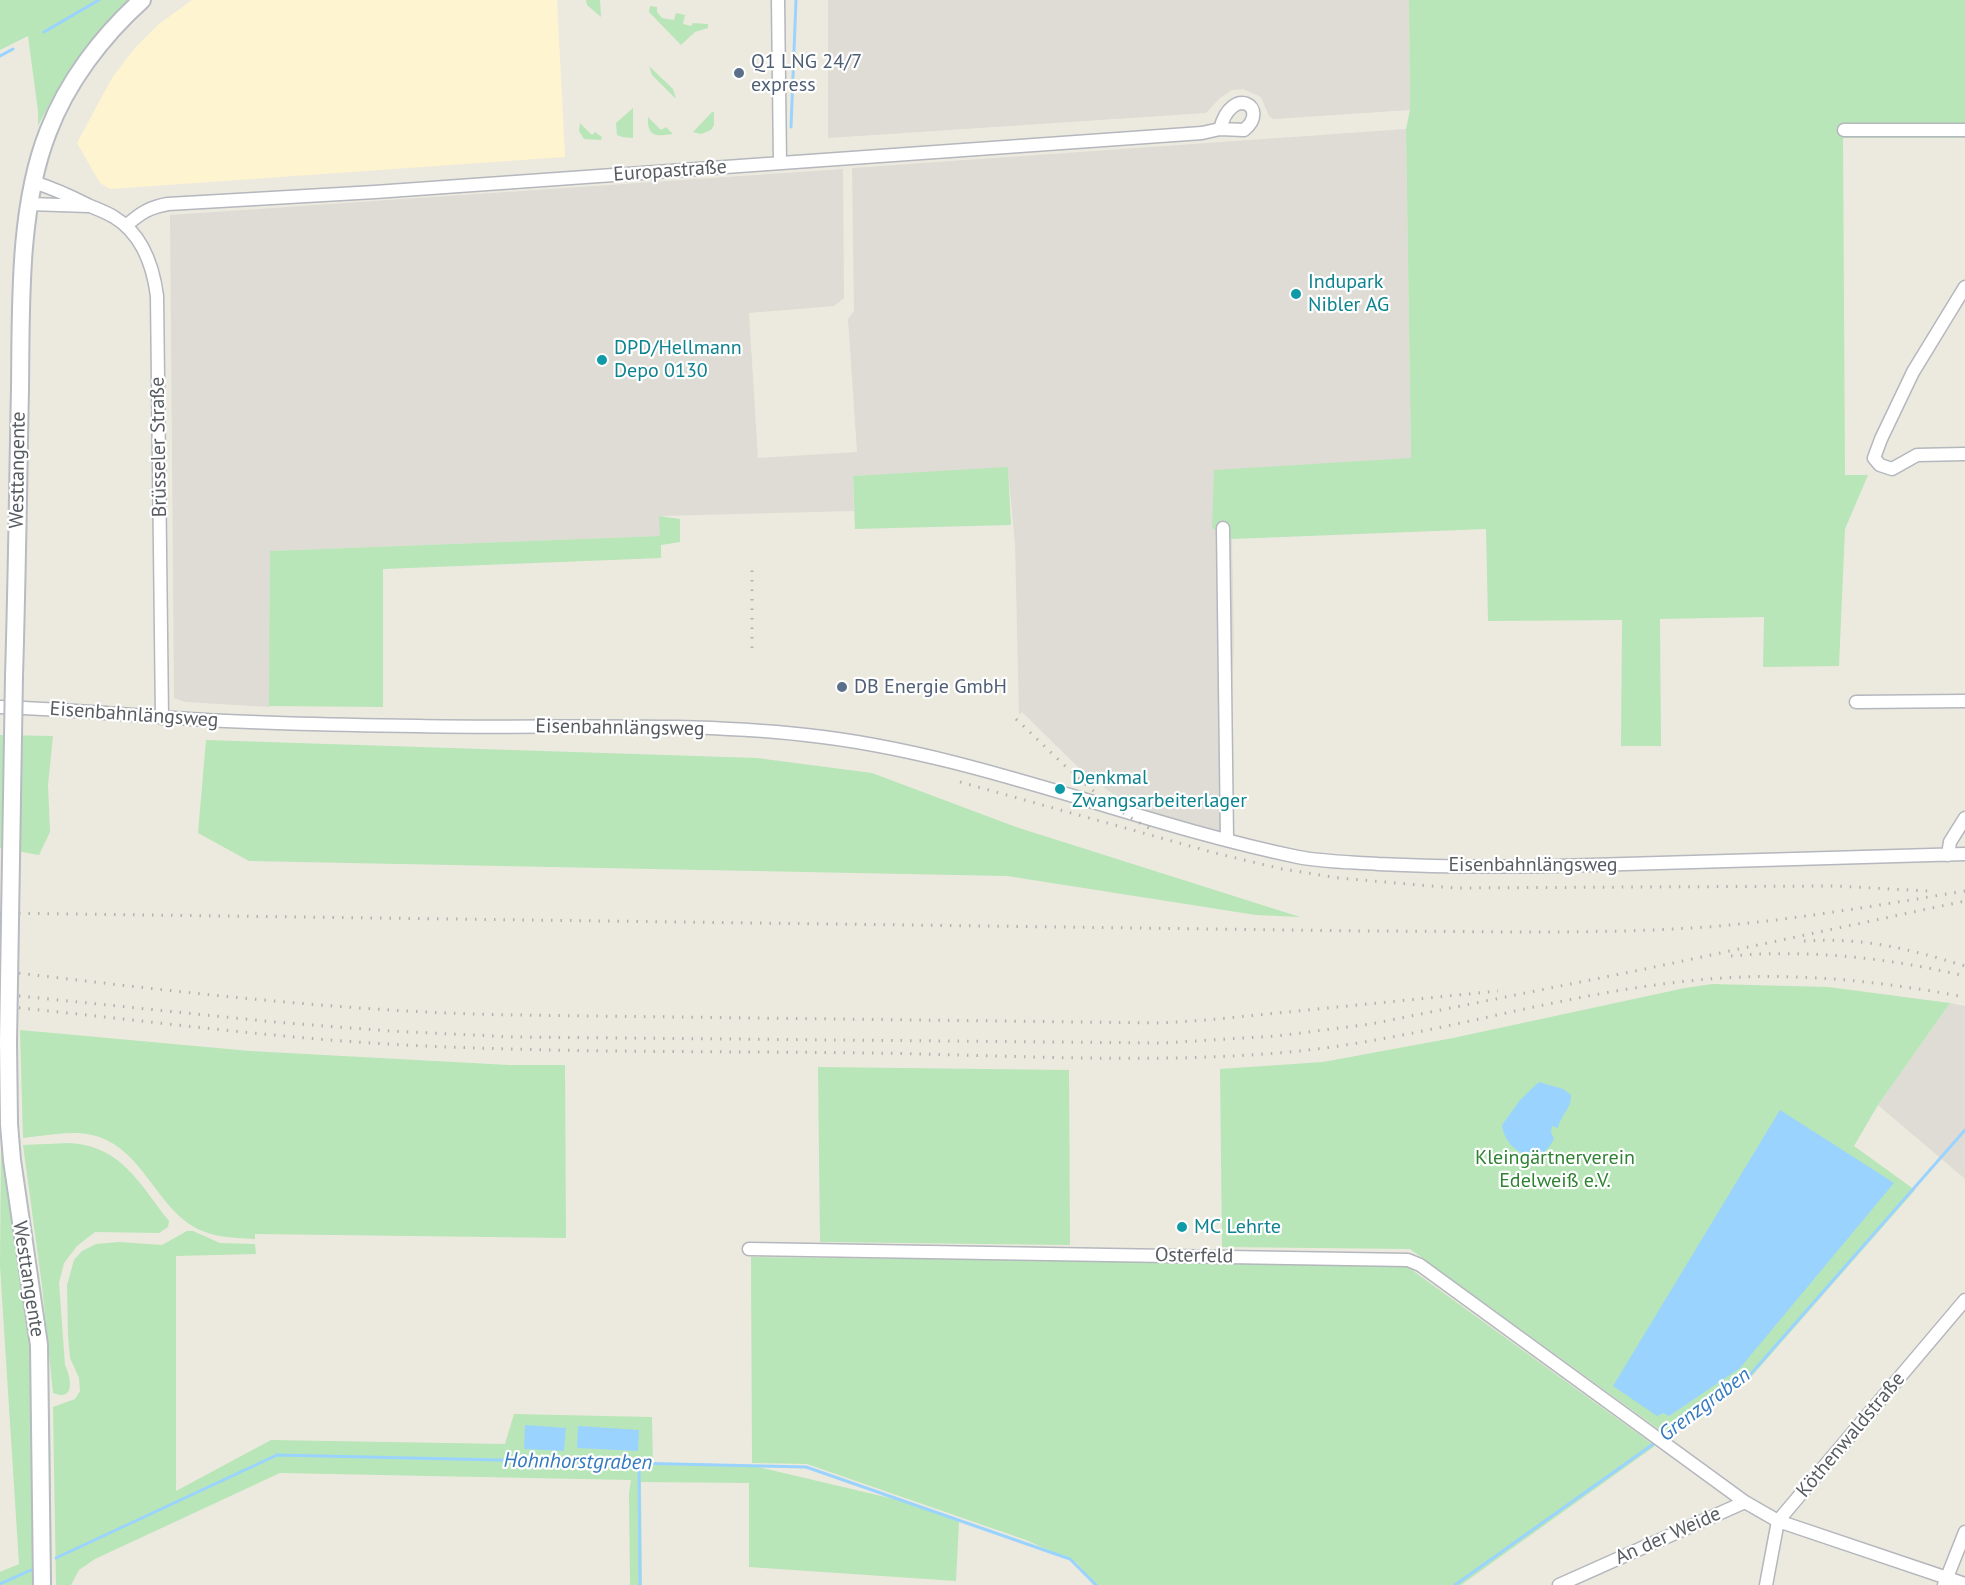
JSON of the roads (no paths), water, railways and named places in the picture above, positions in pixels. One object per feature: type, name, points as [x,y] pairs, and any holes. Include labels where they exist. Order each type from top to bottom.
[{"type":"main road","name":"Westtangente","points":[[42,1585],[39,1345],[12,1160],[9,1124],[8,1042],[21,327],[29,204],[47,133],[76,76],[117,25],[142,0]]},
{"type":"street","points":[[778,0],[780,163]]},
{"type":"street","name":"Europastraße","points":[[126,226],[139,214],[152,207],[168,204],[375,192],[1192,134],[1220,129]]},
{"type":"street","points":[[1844,130],[1965,130]]},
{"type":"street","name":"Brüsseler Straße","points":[[33,182],[62,191],[126,226],[136,237],[155,275],[162,718]]},
{"type":"street","name":"Brüsseler Straße","points":[[29,204],[90,206]]},
{"type":"street","points":[[1965,287],[1913,372],[1881,439],[1875,458],[1880,465],[1892,469],[1917,455],[1965,454]]},
{"type":"street","points":[[1223,528],[1227,839]]},
{"type":"street","points":[[1856,702],[1965,701]]},
{"type":"street","name":"Eisenbahnlängsweg","points":[[0,707],[162,718],[425,727],[672,727],[807,735],[871,744],[1001,774],[1156,822],[1302,857],[1412,866],[1510,867],[1965,854]]},
{"type":"street","points":[[1948,855],[1950,842],[1965,818]]},
{"type":"street","name":"Osterfeld","points":[[749,1249],[1408,1260],[1420,1265],[1744,1502],[1778,1521],[1945,1582],[1965,1584]]},
{"type":"street","name":"Köthenwaldstraße","points":[[1766,1585],[1778,1521],[1965,1300]]},
{"type":"street","name":"An der Weide","points":[[1559,1585],[1744,1502]]},
{"type":"street","points":[[1945,1582],[1965,1532]]},
{"type":"water","points":[[1539,1082],[1563,1089],[1571,1095],[1571,1100],[1558,1128],[1552,1126],[1551,1132],[1554,1139],[1539,1157],[1526,1155],[1514,1148],[1506,1138],[1502,1125],[1520,1100]]},
{"type":"water","points":[[1780,1110],[1894,1183],[1740,1368],[1669,1416],[1663,1413],[1657,1416],[1613,1386]]},
{"type":"water","points":[[525,1425],[566,1428],[564,1451],[524,1449]]},
{"type":"water","points":[[578,1426],[639,1430],[638,1451],[577,1448]]},
{"type":"waterway","points":[[44,32],[99,0]]},
{"type":"waterway","points":[[791,127],[796,0]]},
{"type":"waterway","points":[[0,56],[13,49]]},
{"type":"waterway","name":"Grenzgraben","points":[[1662,1438],[1749,1376],[1965,1130]]},
{"type":"waterway","name":"Grenzgraben","points":[[1455,1585],[1656,1442]]},
{"type":"waterway","name":"Hohnhorstgraben","points":[[56,1558],[277,1455],[806,1467],[1070,1559],[1096,1585]]},
{"type":"waterway","points":[[639,1463],[640,1585]]},
{"type":"waterway","name":"Hohnhorstgraben","points":[[0,1584],[31,1570]]},
{"type":"railway","points":[[752,569],[752,648]]},
{"type":"railway","points":[[1016,719],[1097,794],[1153,830]]},
{"type":"railway","points":[[960,782],[1215,853],[1282,869],[1339,878],[1454,888],[1835,886],[1929,891]]},
{"type":"railway","points":[[0,913],[1579,932],[1740,924],[1836,912],[1965,891]]},
{"type":"railway","points":[[0,994],[274,1022],[514,1037],[1162,1043],[1277,1036],[1371,1024],[1965,901]]},
{"type":"railway","points":[[1804,941],[1867,943],[1925,954],[1965,966]]},
{"type":"railway","points":[[1731,956],[1790,954],[1849,957],[1907,964],[1965,976]]},
{"type":"railway","points":[[0,971],[321,1005],[514,1015],[1160,1023],[1498,991]]},
{"type":"railway","points":[[0,1006],[253,1033],[463,1048],[1177,1058],[1278,1053],[1329,1047],[1429,1030],[1629,989],[1715,978],[1822,978],[1893,985],[1965,997]]},
{"type":"place","name":"Q1 LNG 24/7 express","points":[[739,73]]},
{"type":"place","name":"Indupark Nibler AG","points":[[1296,294]]},
{"type":"place","name":"DPD/Hellmann Depo 0130","points":[[602,360]]},
{"type":"place","name":"DB Energie GmbH","points":[[842,687]]},
{"type":"place","name":"Denkmal Zwangsarbeiterlager","points":[[1060,789]]},
{"type":"place","name":"MC Lehrte","points":[[1182,1227]]},
{"type":"park label","name":"Kleingärtnerverein Edelweiß e.V.","points":[[1555,1170]]}]
